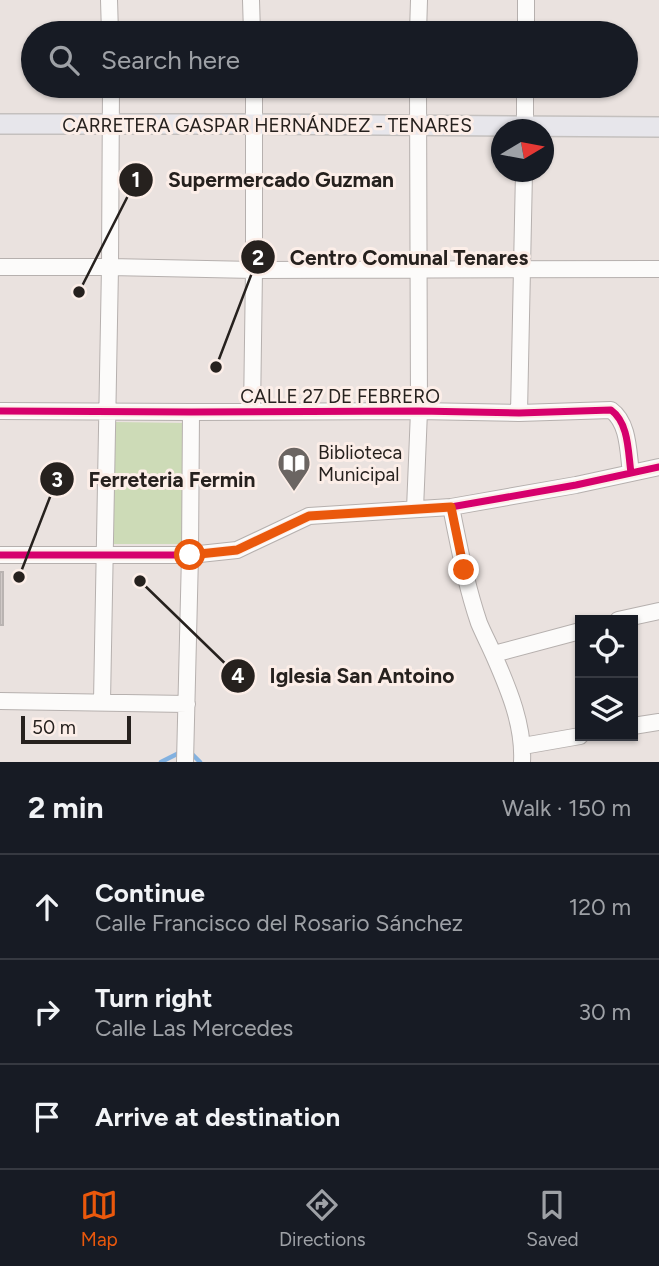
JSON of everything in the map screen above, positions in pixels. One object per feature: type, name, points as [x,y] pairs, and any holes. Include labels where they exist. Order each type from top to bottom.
[{"type":"main road","name":"CARRETERA GASPAR HERNÁNDEZ - TENARES","points":[[0,124],[491,127]]},
{"type":"main road","name":"CARRETERA GASPAR HERNÁNDEZ - TENARES","points":[[554,128],[659,127]]},
{"type":"street","points":[[109,0],[110,21]]},
{"type":"street","points":[[251,0],[252,21]]},
{"type":"street","points":[[418,21],[419,0]]},
{"type":"street","points":[[526,0],[526,21]]},
{"type":"street","points":[[102,702],[111,98]]},
{"type":"street","points":[[252,412],[254,98]]},
{"type":"street","points":[[415,509],[419,411],[418,98]]},
{"type":"street","points":[[525,98],[525,119]]},
{"type":"street","points":[[519,413],[524,182]]},
{"type":"street","points":[[0,267],[254,270],[659,269]]},
{"type":"street","name":"CALLE 27 DE FEBRERO","points":[[0,411],[519,413],[611,410],[619,415],[624,430],[631,473]]},
{"type":"street","points":[[185,762],[191,412]]},
{"type":"street","points":[[0,555],[190,555],[237,550],[309,516],[451,507],[659,467]]},
{"type":"street","points":[[451,507],[464,570],[480,625],[506,682],[523,754],[575,738]]},
{"type":"street","points":[[638,616],[659,611]]},
{"type":"street","points":[[494,654],[575,632]]},
{"type":"street","points":[[0,701],[187,704]]},
{"type":"street","points":[[638,725],[659,722]]},
{"type":"green space","points":[[114,422],[184,423],[182,544],[110,544]]},
{"type":"building","points":[[0,572],[3,572],[3,625],[0,625]]},
{"type":"waterway","points":[[161,762],[182,753]]},
{"type":"waterway","points":[[191,753],[200,762]]},
{"type":"cycle path","points":[[0,411],[519,413],[611,410],[624,430],[631,473]]},
{"type":"cycle path","points":[[0,555],[190,555],[237,550],[309,516],[451,507],[659,467]]},
{"type":"place","name":"Supermercado Guzman","points":[[79,292]]},
{"type":"place","name":"Centro Comunal Tenares","points":[[216,367]]},
{"type":"place","name":"Biblioteca Municipal","points":[[294,493]]},
{"type":"place","name":"Ferreteria Fermin","points":[[19,577]]},
{"type":"place","name":"Iglesia San Antoino","points":[[140,581]]},
{"type":"route","points":[[190,555],[237,550],[309,516],[451,507],[464,570]]}]
